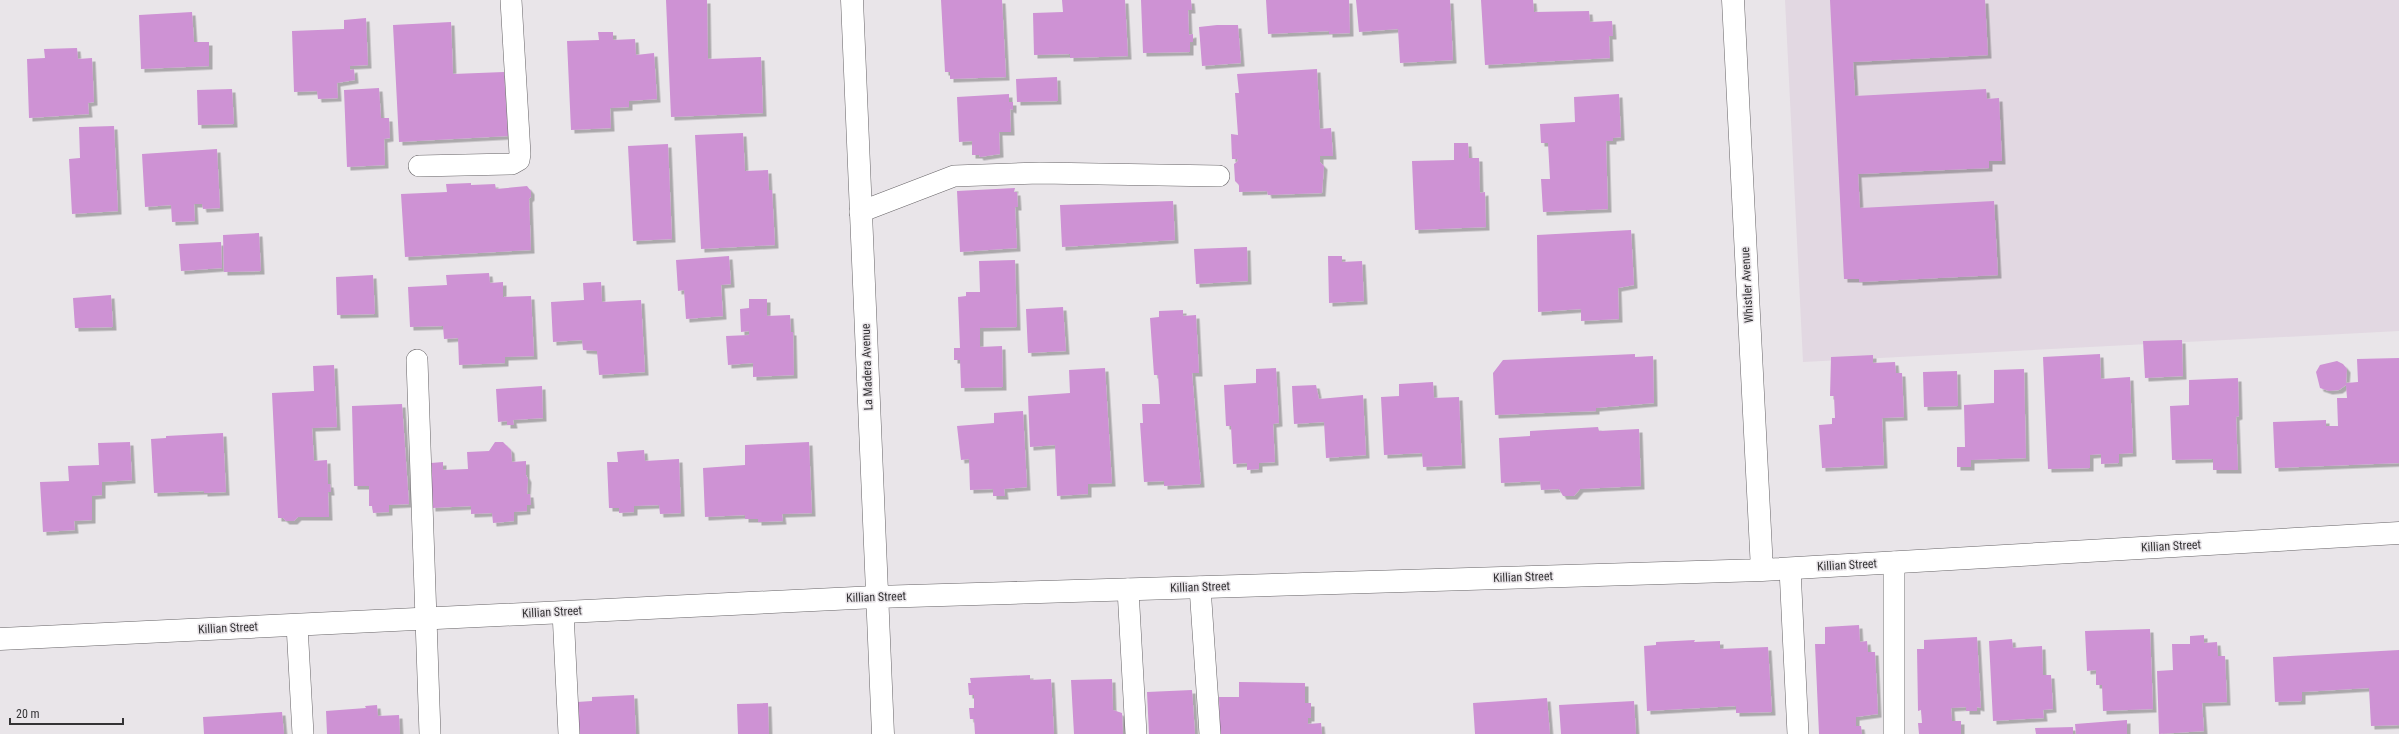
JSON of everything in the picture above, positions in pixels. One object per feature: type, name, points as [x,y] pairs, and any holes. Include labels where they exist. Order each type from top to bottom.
[{"type":"street","name":"La Madera Avenue","points":[[852,0],[876,597],[884,734]]},
{"type":"street","name":"Whistler Avenue","points":[[1733,0],[1762,570]]},
{"type":"street","name":"Killian Street","points":[[0,639],[876,597],[1790,569],[2399,533]]},
{"type":"lane","points":[[420,166],[512,164],[519,160],[520,154],[511,0]]},
{"type":"lane","points":[[860,212],[954,176],[1040,173],[1219,176]]},
{"type":"lane","points":[[416,360],[430,734]]},
{"type":"lane","points":[[1894,562],[1894,734]]},
{"type":"lane","points":[[1790,569],[1798,734]]},
{"type":"lane","points":[[1200,587],[1210,734]]},
{"type":"lane","points":[[1128,589],[1136,734]]},
{"type":"lane","points":[[563,612],[569,734]]},
{"type":"lane","points":[[297,625],[303,734]]},
{"type":"shaded area","points":[[1785,0],[2399,0],[2399,331],[1803,362]]},
{"type":"building","points":[[666,0],[707,0],[708,59],[761,57],[763,113],[671,117]]},
{"type":"building","points":[[941,0],[1002,0],[1006,77],[950,79],[950,72],[945,72]]},
{"type":"building","points":[[1062,0],[1125,0],[1128,56],[1070,58],[1070,54],[1034,55],[1033,13],[1063,12]]},
{"type":"building","points":[[1141,0],[1191,0],[1192,10],[1188,10],[1189,35],[1193,34],[1193,42],[1190,42],[1190,52],[1143,53]]},
{"type":"building","points":[[1266,0],[1349,0],[1350,33],[1329,34],[1329,31],[1268,34]]},
{"type":"building","points":[[1356,0],[1450,0],[1453,60],[1400,63],[1398,29],[1359,32]]},
{"type":"building","points":[[1481,0],[1533,0],[1534,12],[1589,11],[1590,22],[1612,21],[1613,36],[1609,36],[1610,58],[1485,65]]},
{"type":"building","points":[[1830,0],[1985,0],[1988,55],[1853,62],[1855,96],[1986,89],[1987,99],[1999,98],[2002,161],[1989,161],[1989,168],[1858,174],[1860,208],[1994,201],[1998,275],[1859,282],[1859,279],[1844,279]]},
{"type":"building","points":[[192,12],[194,42],[209,42],[209,66],[141,69],[139,15]]},
{"type":"building","points":[[366,18],[368,65],[350,66],[350,70],[354,69],[355,80],[337,83],[338,98],[318,99],[317,91],[294,92],[292,31],[344,29],[344,20]]},
{"type":"building","points":[[451,22],[453,74],[504,72],[508,136],[399,142],[393,25]]},
{"type":"building","points":[[1238,25],[1241,63],[1202,66],[1199,27]]},
{"type":"building","points":[[598,32],[613,32],[613,40],[635,39],[636,55],[654,53],[657,99],[629,101],[629,107],[610,108],[611,128],[571,130],[567,41],[599,40]]},
{"type":"building","points":[[77,48],[78,59],[92,58],[94,102],[88,103],[89,114],[29,118],[27,59],[45,58],[44,49]]},
{"type":"building","points":[[1317,69],[1320,129],[1331,128],[1333,156],[1320,156],[1320,162],[1324,166],[1322,193],[1268,195],[1267,191],[1239,192],[1239,185],[1235,181],[1234,164],[1238,161],[1237,159],[1232,159],[1231,134],[1238,135],[1235,93],[1239,93],[1237,74]]},
{"type":"building","points":[[1057,77],[1058,101],[1017,102],[1016,79]]},
{"type":"building","points":[[379,88],[381,118],[389,118],[390,138],[384,139],[385,165],[347,167],[344,90]]},
{"type":"building","points":[[232,89],[234,124],[198,125],[197,90]]},
{"type":"building","points":[[1009,94],[1009,102],[1013,102],[1013,110],[1010,109],[1011,132],[999,132],[1000,154],[980,157],[979,155],[972,155],[972,141],[959,142],[957,97]]},
{"type":"building","points":[[1619,94],[1621,137],[1613,138],[1613,141],[1606,141],[1608,209],[1543,212],[1541,179],[1550,179],[1548,143],[1541,143],[1540,124],[1575,122],[1574,97]]},
{"type":"building","points":[[114,126],[118,211],[72,214],[69,159],[80,158],[79,127]]},
{"type":"building","points":[[743,133],[745,171],[768,170],[769,190],[772,190],[775,245],[701,249],[695,135]]},
{"type":"building","points":[[1454,143],[1468,143],[1469,158],[1479,158],[1480,193],[1485,192],[1486,227],[1415,230],[1412,161],[1454,160]]},
{"type":"building","points":[[668,144],[672,239],[633,241],[628,146]]},
{"type":"building","points":[[217,149],[220,208],[203,209],[202,204],[194,204],[195,221],[172,222],[171,205],[145,207],[142,154]]},
{"type":"building","points":[[471,183],[471,185],[495,184],[496,189],[527,186],[531,191],[531,197],[529,199],[531,250],[405,257],[401,194],[447,192],[446,184]]},
{"type":"building","points":[[1015,188],[1014,192],[1017,192],[1018,207],[1015,207],[1017,248],[960,252],[957,191]]},
{"type":"building","points":[[1173,201],[1175,240],[1062,247],[1060,205]]},
{"type":"building","points":[[1631,230],[1634,285],[1618,288],[1619,319],[1581,321],[1581,309],[1538,312],[1537,235]]},
{"type":"building","points":[[259,233],[261,271],[224,272],[223,235]]},
{"type":"building","points":[[221,242],[222,268],[181,271],[179,244]]},
{"type":"building","points":[[1247,247],[1248,281],[1196,284],[1194,249]]},
{"type":"building","points":[[729,256],[731,284],[721,285],[723,316],[686,319],[684,290],[678,291],[676,260]]},
{"type":"building","points":[[1328,256],[1342,256],[1342,262],[1362,261],[1364,301],[1329,303]]},
{"type":"building","points":[[1015,260],[1017,327],[980,328],[980,347],[1002,346],[1003,387],[961,388],[960,360],[954,360],[954,348],[960,348],[958,297],[966,296],[966,292],[980,292],[979,261]]},
{"type":"building","points":[[489,273],[490,283],[503,282],[503,297],[531,296],[534,356],[505,357],[505,363],[459,365],[458,338],[444,339],[443,326],[410,327],[408,287],[447,285],[446,275]]},
{"type":"building","points":[[373,275],[375,314],[337,315],[336,277]]},
{"type":"building","points":[[601,282],[602,302],[641,300],[645,372],[599,375],[597,351],[583,350],[582,340],[553,342],[551,302],[584,300],[583,283]]},
{"type":"building","points":[[111,295],[113,327],[75,328],[73,298]]},
{"type":"building","points":[[749,299],[767,299],[767,316],[790,315],[791,332],[793,332],[794,375],[753,377],[753,363],[728,365],[726,336],[749,335],[749,331],[741,332],[740,309],[749,308]]},
{"type":"building","points":[[1063,307],[1066,351],[1028,353],[1026,309]]},
{"type":"building","points":[[1183,310],[1183,316],[1196,315],[1199,373],[1192,373],[1201,484],[1164,486],[1164,481],[1144,482],[1140,423],[1143,423],[1142,404],[1160,404],[1158,375],[1154,375],[1150,318],[1159,317],[1159,311]]},
{"type":"building","points":[[2182,340],[2183,376],[2145,378],[2143,341]]},
{"type":"building","points":[[1635,354],[1635,357],[1653,356],[1654,403],[1596,408],[1596,411],[1495,415],[1493,373],[1503,360]]},
{"type":"building","points":[[2100,354],[2101,379],[2130,377],[2133,453],[2119,454],[2119,463],[2101,464],[2101,454],[2090,455],[2090,468],[2048,469],[2043,357]]},
{"type":"building","points":[[1873,355],[1873,363],[1895,362],[1896,373],[1902,373],[1904,417],[1882,418],[1884,465],[1822,468],[1819,425],[1832,424],[1832,418],[1835,418],[1834,396],[1830,396],[1831,357]]},
{"type":"building","points":[[2399,358],[2399,463],[2275,468],[2273,422],[2326,420],[2326,426],[2338,426],[2337,398],[2347,398],[2346,385],[2339,390],[2329,391],[2320,388],[2316,372],[2320,365],[2337,361],[2343,364],[2347,369],[2346,383],[2358,382],[2357,359]]},
{"type":"building","points":[[334,365],[337,427],[312,428],[314,461],[327,460],[328,484],[330,484],[331,492],[328,492],[329,517],[298,517],[294,521],[286,521],[283,518],[278,518],[272,393],[314,391],[313,366]]},
{"type":"building","points":[[1105,368],[1112,483],[1088,484],[1088,494],[1057,496],[1055,445],[1030,447],[1028,396],[1070,393],[1069,370]]},
{"type":"building","points":[[1276,368],[1279,423],[1273,424],[1275,462],[1259,463],[1259,469],[1247,470],[1247,463],[1233,464],[1231,426],[1226,426],[1224,385],[1256,383],[1256,369]]},
{"type":"building","points":[[2024,369],[2026,458],[1971,460],[1971,467],[1957,467],[1957,447],[1965,447],[1964,405],[1994,403],[1994,370]]},
{"type":"building","points":[[1957,371],[1958,406],[1924,407],[1923,372]]},
{"type":"building","points":[[2238,378],[2239,416],[2236,417],[2238,470],[2213,470],[2213,459],[2172,460],[2170,406],[2189,405],[2189,380]]},
{"type":"building","points":[[1433,382],[1434,398],[1459,397],[1462,465],[1423,467],[1422,453],[1384,455],[1381,397],[1399,396],[1399,384]]},
{"type":"building","points":[[1316,385],[1319,399],[1363,395],[1366,455],[1326,458],[1324,422],[1294,424],[1292,386]]},
{"type":"building","points":[[542,386],[543,418],[513,420],[514,425],[507,425],[507,421],[498,422],[496,389]]},
{"type":"building","points":[[402,404],[409,504],[389,505],[389,512],[373,513],[372,506],[369,506],[369,486],[354,486],[352,406]]},
{"type":"building","points":[[1023,411],[1027,487],[1004,489],[1005,496],[993,496],[993,489],[970,490],[969,459],[961,460],[957,426],[994,423],[994,413]]},
{"type":"building","points":[[1598,427],[1599,431],[1639,429],[1641,486],[1580,489],[1574,496],[1563,496],[1559,489],[1541,490],[1540,481],[1501,483],[1499,438],[1530,436],[1530,431]]},
{"type":"building","points":[[223,433],[226,492],[204,493],[204,491],[154,493],[151,439],[166,438],[166,436]]},
{"type":"building","points":[[130,442],[132,480],[102,482],[102,495],[92,496],[92,520],[74,521],[75,530],[43,532],[40,482],[69,481],[68,466],[99,465],[98,443]]},
{"type":"building","points":[[495,442],[503,442],[511,450],[512,462],[526,461],[526,475],[528,479],[527,494],[530,494],[531,505],[527,505],[527,511],[514,512],[514,521],[493,523],[492,513],[471,514],[471,506],[432,508],[431,463],[443,462],[443,470],[468,469],[467,452],[489,451]]},
{"type":"building","points":[[809,442],[812,513],[782,514],[783,521],[758,522],[758,519],[745,519],[745,515],[705,517],[703,468],[745,465],[745,445]]},
{"type":"building","points":[[644,450],[645,461],[679,459],[681,513],[660,514],[659,505],[634,506],[634,512],[619,513],[619,508],[609,508],[607,462],[618,462],[617,452]]},
{"type":"building","points":[[1859,625],[1860,642],[1867,641],[1868,652],[1875,652],[1878,714],[1856,717],[1856,726],[1861,726],[1862,734],[1819,734],[1815,644],[1825,644],[1825,627]]},
{"type":"building","points":[[2150,629],[2153,709],[2103,711],[2102,685],[2096,685],[2096,670],[2087,671],[2085,631]]},
{"type":"building","points":[[2204,635],[2204,643],[2217,642],[2218,656],[2225,656],[2227,702],[2202,703],[2204,731],[2159,734],[2157,671],[2173,670],[2172,644],[2190,644],[2190,636]]},
{"type":"building","points":[[1977,637],[1981,708],[1977,707],[1977,711],[1966,711],[1966,707],[1951,708],[1952,721],[1961,721],[1961,734],[1919,734],[1918,723],[1922,723],[1921,710],[1918,711],[1917,649],[1924,649],[1924,640]]},
{"type":"building","points":[[2012,639],[2013,648],[2042,646],[2043,675],[2051,675],[2053,709],[2043,710],[2044,718],[1993,721],[1989,641]]},
{"type":"building","points":[[1695,640],[1694,642],[1720,641],[1720,649],[1768,647],[1772,712],[1736,713],[1736,706],[1647,711],[1644,646],[1656,645],[1656,642]]},
{"type":"building","points":[[2399,650],[2399,725],[2371,726],[2369,688],[2302,692],[2302,701],[2275,702],[2273,657]]},
{"type":"building","points":[[1030,675],[1030,680],[1051,679],[1054,734],[975,734],[974,719],[970,719],[969,708],[974,708],[974,695],[969,695],[968,683],[971,683],[970,678]]},
{"type":"building","points":[[1112,679],[1113,710],[1122,713],[1123,734],[1074,734],[1071,680]]},
{"type":"building","points":[[1239,682],[1305,683],[1305,703],[1311,703],[1311,718],[1308,718],[1308,724],[1321,723],[1322,734],[1220,734],[1219,697],[1239,697]]},
{"type":"building","points":[[1192,690],[1195,734],[1149,734],[1147,692]]},
{"type":"building","points":[[634,695],[636,734],[578,734],[577,702],[592,701],[592,697]]},
{"type":"building","points":[[1547,698],[1550,734],[1475,734],[1473,703]]},
{"type":"building","points":[[1634,701],[1636,734],[1561,734],[1559,705]]},
{"type":"building","points":[[768,703],[769,734],[738,734],[737,704]]},
{"type":"building","points":[[377,705],[378,716],[399,715],[400,734],[327,734],[326,711],[366,708],[365,706]]},
{"type":"building","points":[[282,712],[284,734],[204,734],[203,717]]},
{"type":"building","points":[[2127,720],[2127,734],[2076,734],[2075,724]]},
{"type":"building","points":[[2073,727],[2073,734],[2036,734],[2035,728]]}]
